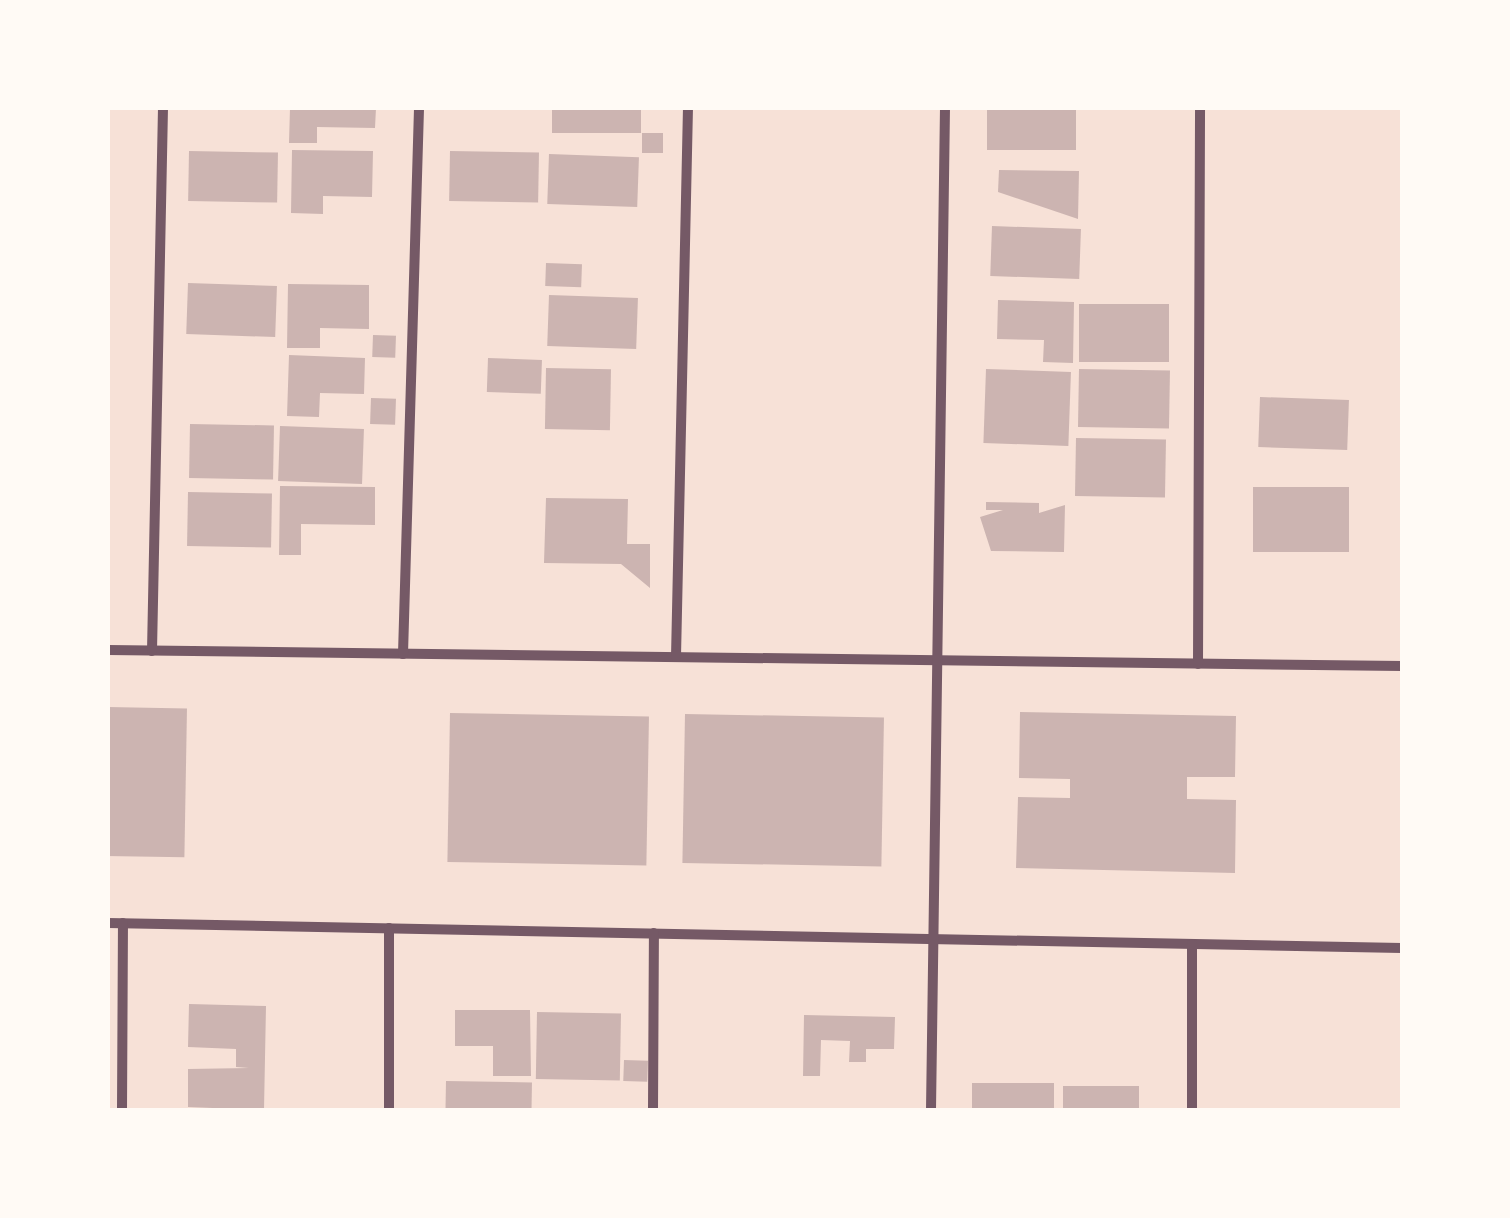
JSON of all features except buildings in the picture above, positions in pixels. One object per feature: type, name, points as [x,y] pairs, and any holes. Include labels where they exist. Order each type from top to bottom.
[{"type":"street","points":[[152,651],[163,108]]},
{"type":"street","points":[[403,654],[419,108]]},
{"type":"street","points":[[676,657],[688,108]]},
{"type":"street","points":[[931,1110],[946,108]]},
{"type":"street","points":[[1198,664],[1200,108]]},
{"type":"street","points":[[108,650],[1402,666]]},
{"type":"street","points":[[108,923],[1402,948]]},
{"type":"street","points":[[122,1110],[124,923]]},
{"type":"street","points":[[389,928],[389,1110]]},
{"type":"street","points":[[653,1110],[654,934]]},
{"type":"street","points":[[1192,944],[1192,1110]]}]
